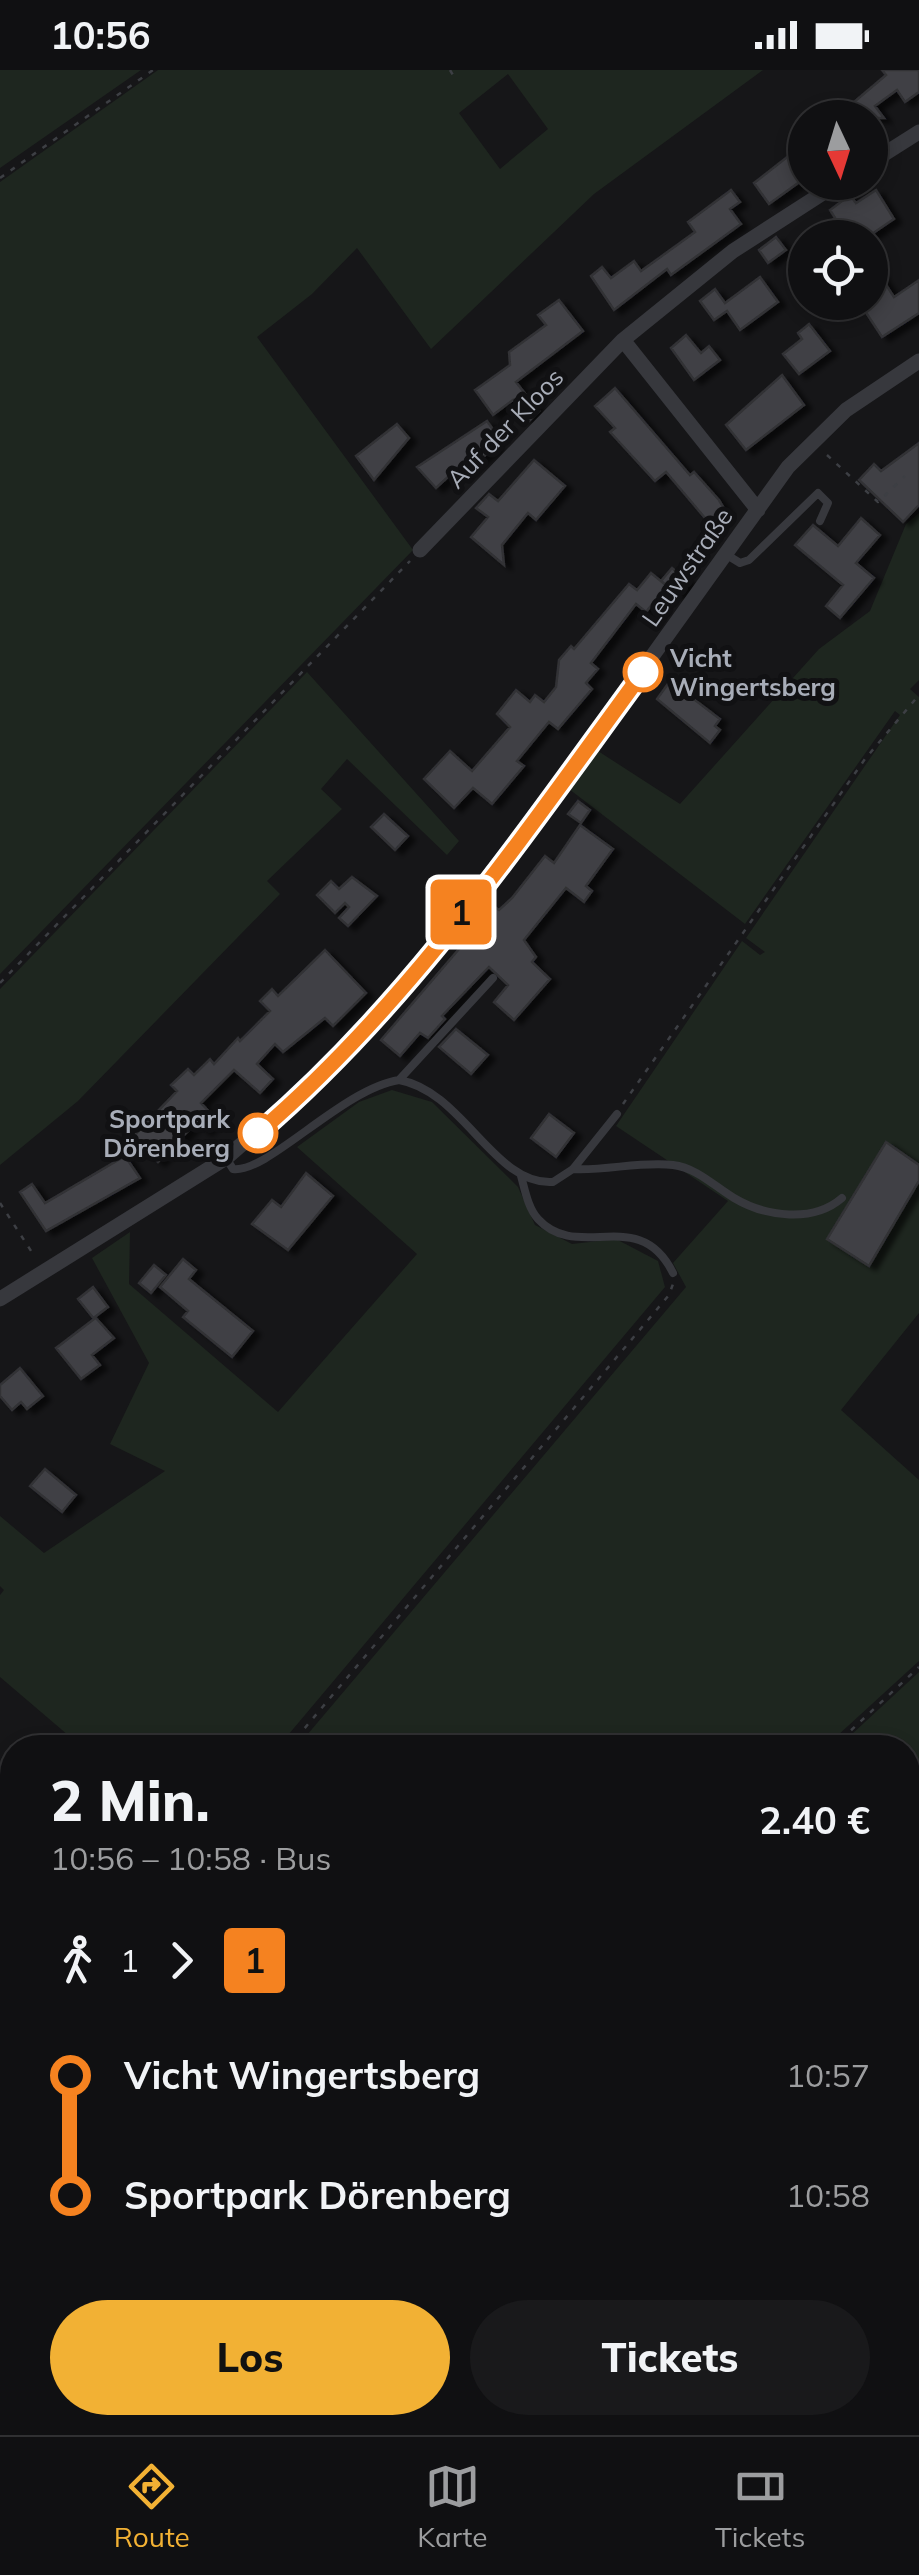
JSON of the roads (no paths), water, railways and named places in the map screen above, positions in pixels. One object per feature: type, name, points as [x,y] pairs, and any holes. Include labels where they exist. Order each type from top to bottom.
[{"type":"street","points":[[888,152],[919,132]]},
{"type":"street","name":"Auf der Kloos","points":[[420,550],[624,340],[732,251],[812,200]]},
{"type":"street","points":[[624,340],[758,510]]},
{"type":"street","name":"Leuwstraße","points":[[0,1299],[226,1158],[288,1107],[391,1002],[567,775],[788,467],[826,427],[919,361]]},
{"type":"lane","points":[[727,555],[740,562],[749,560],[818,493],[828,503],[820,522]]},
{"type":"lane","points":[[226,1158],[233,1169],[254,1167],[354,1095],[399,1080],[494,978]]},
{"type":"lane","points":[[399,1080],[440,1098],[521,1176],[534,1213],[545,1225],[582,1238],[634,1236],[659,1252],[673,1273]]},
{"type":"lane","points":[[521,1176],[553,1182],[573,1169],[616,1114]]},
{"type":"lane","points":[[573,1169],[675,1165],[736,1200],[783,1214],[807,1216],[829,1209],[842,1198]]},
{"type":"place","name":"Vicht Wingertsberg","points":[[643,672]]},
{"type":"place","name":"Sportpark Dörenberg","points":[[258,1133]]}]
